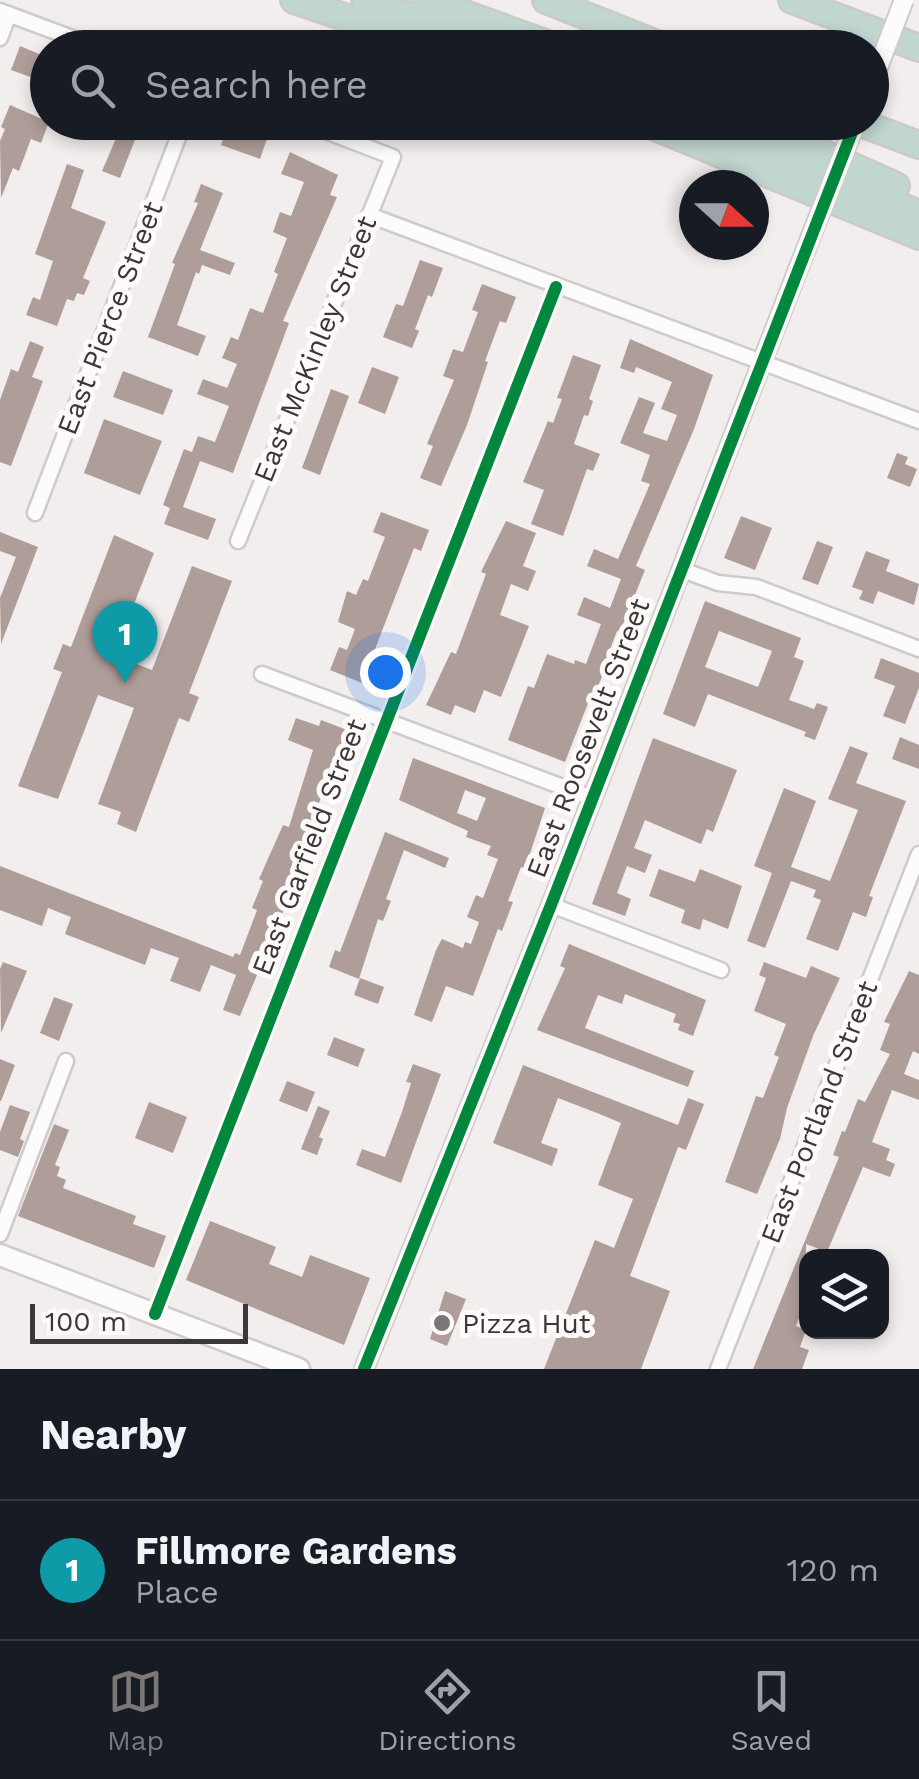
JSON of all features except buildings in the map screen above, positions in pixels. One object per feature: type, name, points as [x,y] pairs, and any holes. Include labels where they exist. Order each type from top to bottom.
[{"type":"highway","points":[[294,0],[382,30]]},
{"type":"highway","points":[[364,0],[446,30]]},
{"type":"highway","points":[[426,0],[509,30]]},
{"type":"highway","points":[[546,0],[622,30]]},
{"type":"highway","points":[[792,0],[871,30]]},
{"type":"highway","points":[[889,37],[919,48]]},
{"type":"highway","points":[[889,134],[919,145]]},
{"type":"highway","points":[[687,140],[919,236]]},
{"type":"highway","points":[[743,140],[919,214]]},
{"type":"highway","points":[[794,140],[919,196]]},
{"type":"highway","points":[[849,206],[919,249]]},
{"type":"main road","points":[[0,1255],[299,1369]]},
{"type":"street","points":[[889,39],[904,0]]},
{"type":"street","points":[[0,38],[4,13],[50,30]]},
{"type":"street","name":"East Pierce Street","points":[[35,513],[177,140]]},
{"type":"street","name":"East McKinley Street","points":[[238,541],[393,157],[349,140]]},
{"type":"street","name":"East Roosevelt Street","points":[[364,1369],[551,905],[850,140]]},
{"type":"street","points":[[369,215],[919,422]]},
{"type":"street","name":"East Garfield Street","points":[[154,1314],[556,287]]},
{"type":"street","points":[[680,568],[718,583],[756,586],[919,649]]},
{"type":"street","points":[[262,674],[592,798]]},
{"type":"street","name":"East Portland Street","points":[[718,1369],[919,854]]},
{"type":"street","points":[[551,905],[721,970]]},
{"type":"street","points":[[0,1234],[66,1062]]},
{"type":"cycle path","points":[[364,1369],[551,905],[849,140]]},
{"type":"cycle path","points":[[155,1314],[556,287]]},
{"type":"place","name":"Fillmore Gardens","points":[[125,683]]},
{"type":"place","name":"Pizza Hut","points":[[442,1323]]}]
